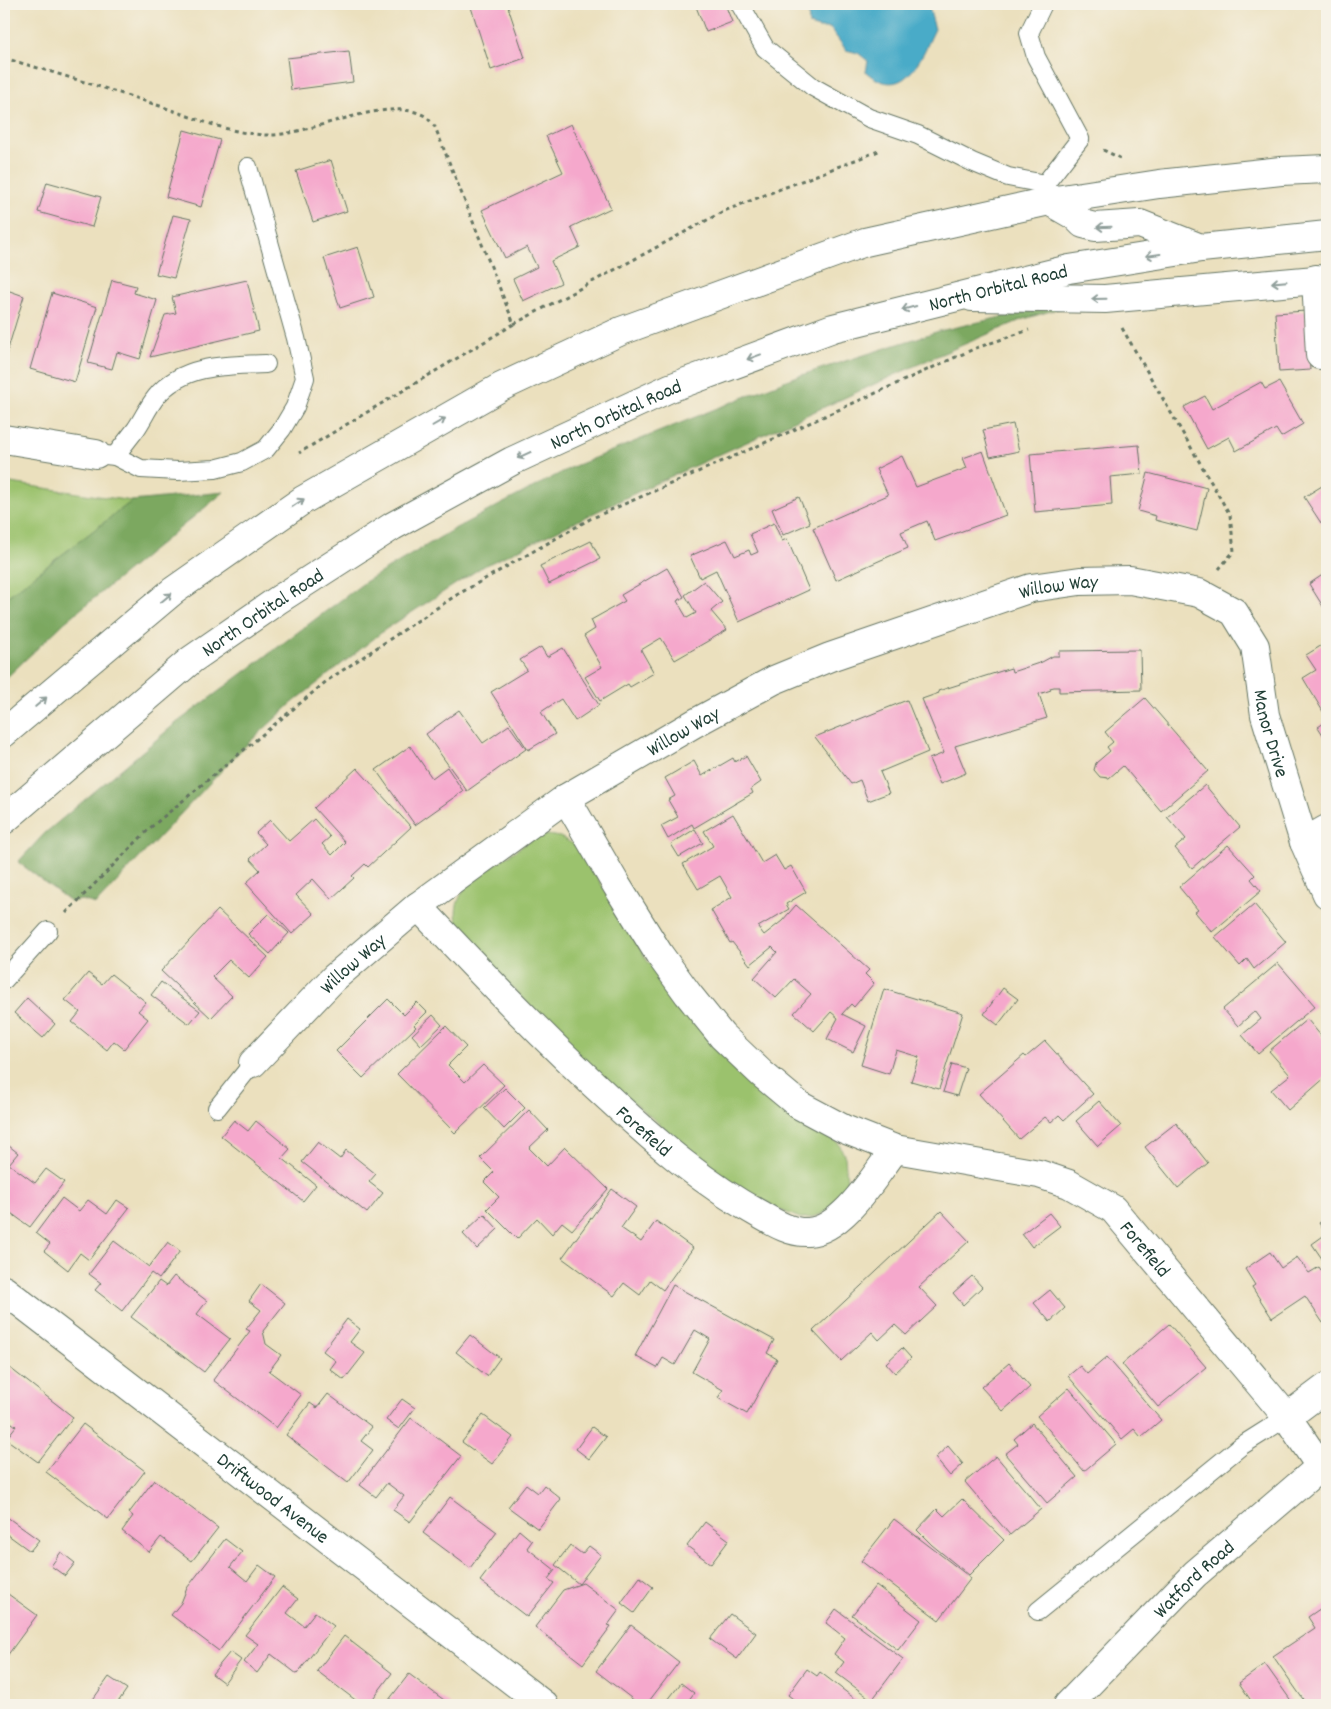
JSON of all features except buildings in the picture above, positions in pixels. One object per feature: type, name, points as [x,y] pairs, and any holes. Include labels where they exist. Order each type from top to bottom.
[{"type":"main road","points":[[4,733],[174,591],[303,500],[501,387],[621,331],[865,242],[1047,192],[1159,184],[1281,171],[1327,169]]},
{"type":"main road","points":[[1047,192],[1083,224],[1095,227],[1140,224],[1201,248]]},
{"type":"main road","name":"North Orbital Road","points":[[4,820],[191,660],[278,600],[401,522],[512,461],[670,388],[833,328],[1069,269],[1201,248],[1327,235]]},
{"type":"main road","points":[[951,297],[1105,299],[1321,279],[1324,355]]},
{"type":"main road","points":[[4,439],[105,455]]},
{"type":"main road","name":"Willow Way","points":[[253,1063],[334,978],[418,906],[566,798],[694,723],[774,680],[830,657],[1031,588],[1080,581],[1130,580],[1199,593]]},
{"type":"main road","name":"Manor Drive","points":[[1199,593],[1234,612],[1255,646],[1266,715],[1316,836],[1327,894]]},
{"type":"main road","name":"Forefield","points":[[566,798],[659,954],[722,1036],[762,1074],[800,1105],[844,1129],[895,1149],[1039,1174],[1069,1184],[1113,1209],[1287,1416],[1324,1464]]},
{"type":"main road","name":"Forefield","points":[[418,906],[565,1059],[643,1130],[692,1170],[741,1204],[773,1222],[794,1231],[807,1232],[821,1230],[834,1223],[851,1206],[895,1149]]},
{"type":"main road","name":"Driftwood Avenue","points":[[4,1290],[544,1705]]},
{"type":"main road","points":[[1287,1416],[1327,1387]]},
{"type":"main road","name":"Watford Road","points":[[1068,1705],[1195,1574],[1324,1464]]},
{"type":"lane","points":[[740,4],[765,48],[813,87],[869,118],[918,135],[1008,178],[1047,192],[1080,139],[1036,57],[1029,33],[1043,4]]},
{"type":"lane","points":[[248,167],[296,338],[305,378],[296,407],[266,449],[242,462],[214,469],[178,471],[141,469],[105,455],[135,430],[157,396],[177,378],[204,368],[236,364],[266,364]]},
{"type":"lane","points":[[4,980],[48,931]]},
{"type":"lane","points":[[217,1108],[253,1063]]},
{"type":"lane","points":[[1038,1611],[1241,1446],[1287,1416]]},
{"type":"path","points":[[514,324],[724,211],[918,135]]},
{"type":"path","points":[[1105,299],[1230,515],[1234,551],[1199,593]]},
{"type":"path","points":[[48,931],[150,828],[306,698],[328,680],[455,596],[590,519],[976,348],[1030,330]]},
{"type":"green space","points":[[1073,304],[1021,320],[930,359],[650,486],[482,567],[386,629],[291,704],[240,751],[96,904],[81,900],[71,902],[18,862],[45,833],[175,724],[365,582],[454,529],[572,467],[789,379],[939,331],[1055,305]]},
{"type":"green space","points":[[4,482],[132,501],[4,599]]},
{"type":"green space","points":[[224,492],[65,622],[4,680],[4,599],[132,501]]},
{"type":"green space","points":[[547,835],[560,837],[579,847],[648,962],[839,1144],[845,1157],[847,1181],[844,1192],[838,1201],[823,1214],[800,1218],[780,1210],[724,1178],[572,1051],[461,933],[456,913],[458,901],[469,882],[534,838]]},
{"type":"water","points":[[804,4],[928,4],[935,29],[924,52],[910,73],[901,80],[891,83],[880,81],[866,72],[868,61],[858,53],[846,50],[830,28],[819,28],[809,25],[808,8]]}]
